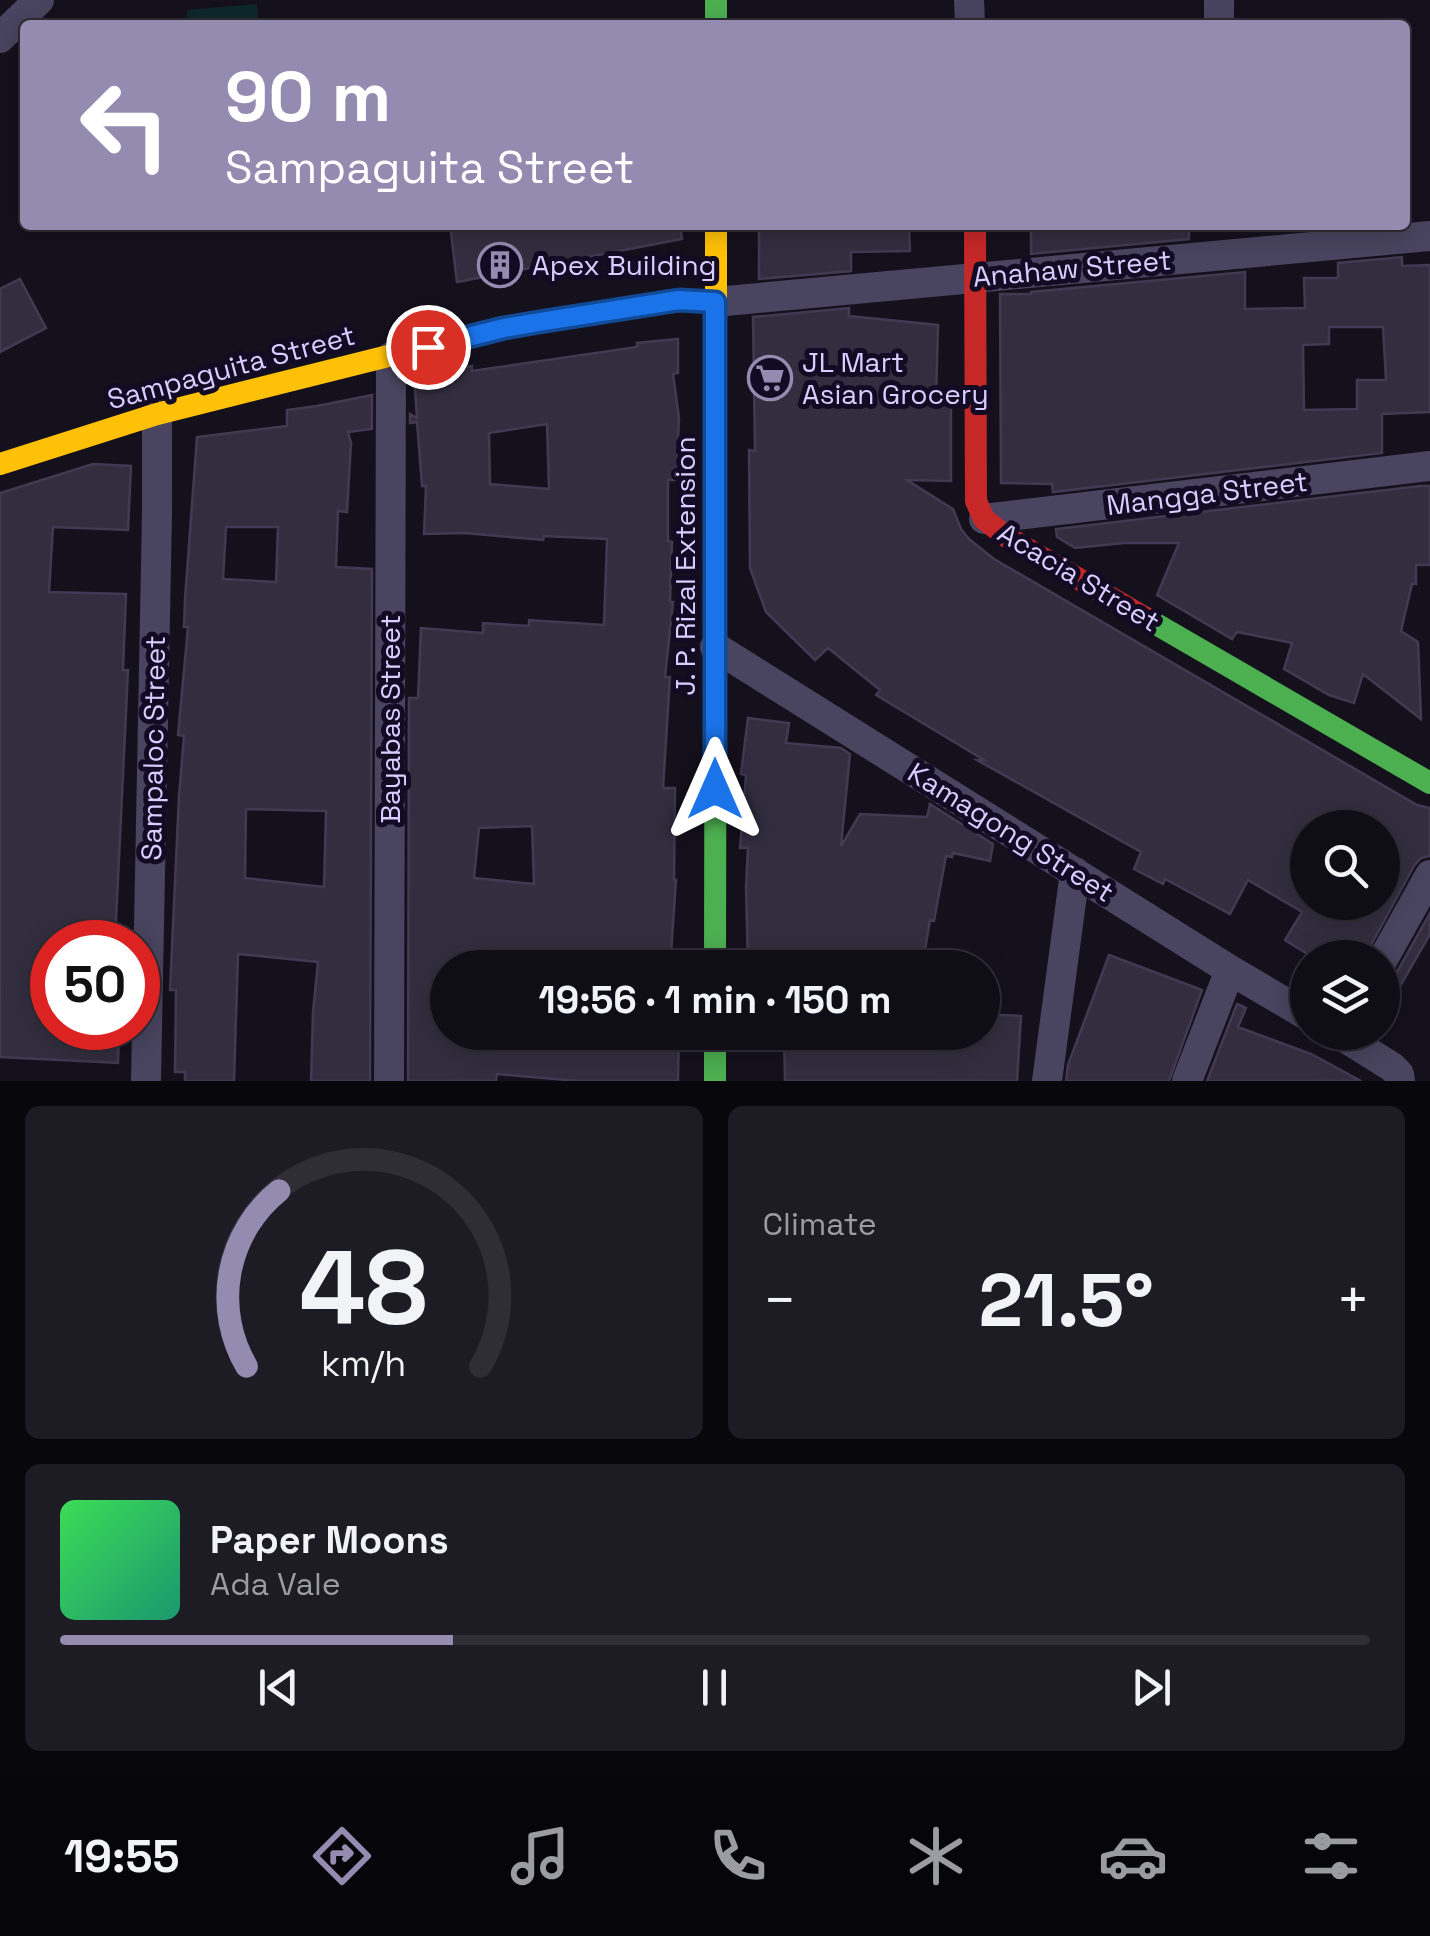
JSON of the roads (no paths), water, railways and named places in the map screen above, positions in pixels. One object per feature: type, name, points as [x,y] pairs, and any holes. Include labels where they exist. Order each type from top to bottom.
[{"type":"street","points":[[0,38],[38,0]]},
{"type":"street","name":"J. P. Rizal Extension","points":[[715,950],[716,230]]},
{"type":"street","name":"Acacia Street","points":[[974,230],[976,501],[984,519],[1430,784]]},
{"type":"street","name":"Anahaw Street","points":[[715,302],[976,276],[1217,240],[1430,236]]},
{"type":"street","name":"Sampaguita Street","points":[[0,464],[157,414],[504,328],[679,300],[715,302]]},
{"type":"street","name":"Bayabas Street","points":[[389,1081],[390,356]]},
{"type":"street","name":"Sampaloc Street","points":[[146,1081],[157,414]]},
{"type":"street","name":"Mangga Street","points":[[984,519],[1430,466]]},
{"type":"street","name":"Kamagong Street","points":[[715,646],[1290,1005]]},
{"type":"street","points":[[1047,1081],[1075,872]]},
{"type":"street","points":[[1393,940],[1430,875]]},
{"type":"street","points":[[1188,1081],[1230,970]]},
{"type":"street","points":[[715,1050],[715,1081]]},
{"type":"street","points":[[1365,1050],[1392,1067],[1400,1079]]},
{"type":"place","name":"Apex Building","points":[[500,265]]},
{"type":"place","name":"JL Mart Asian Grocery","points":[[770,378]]}]
